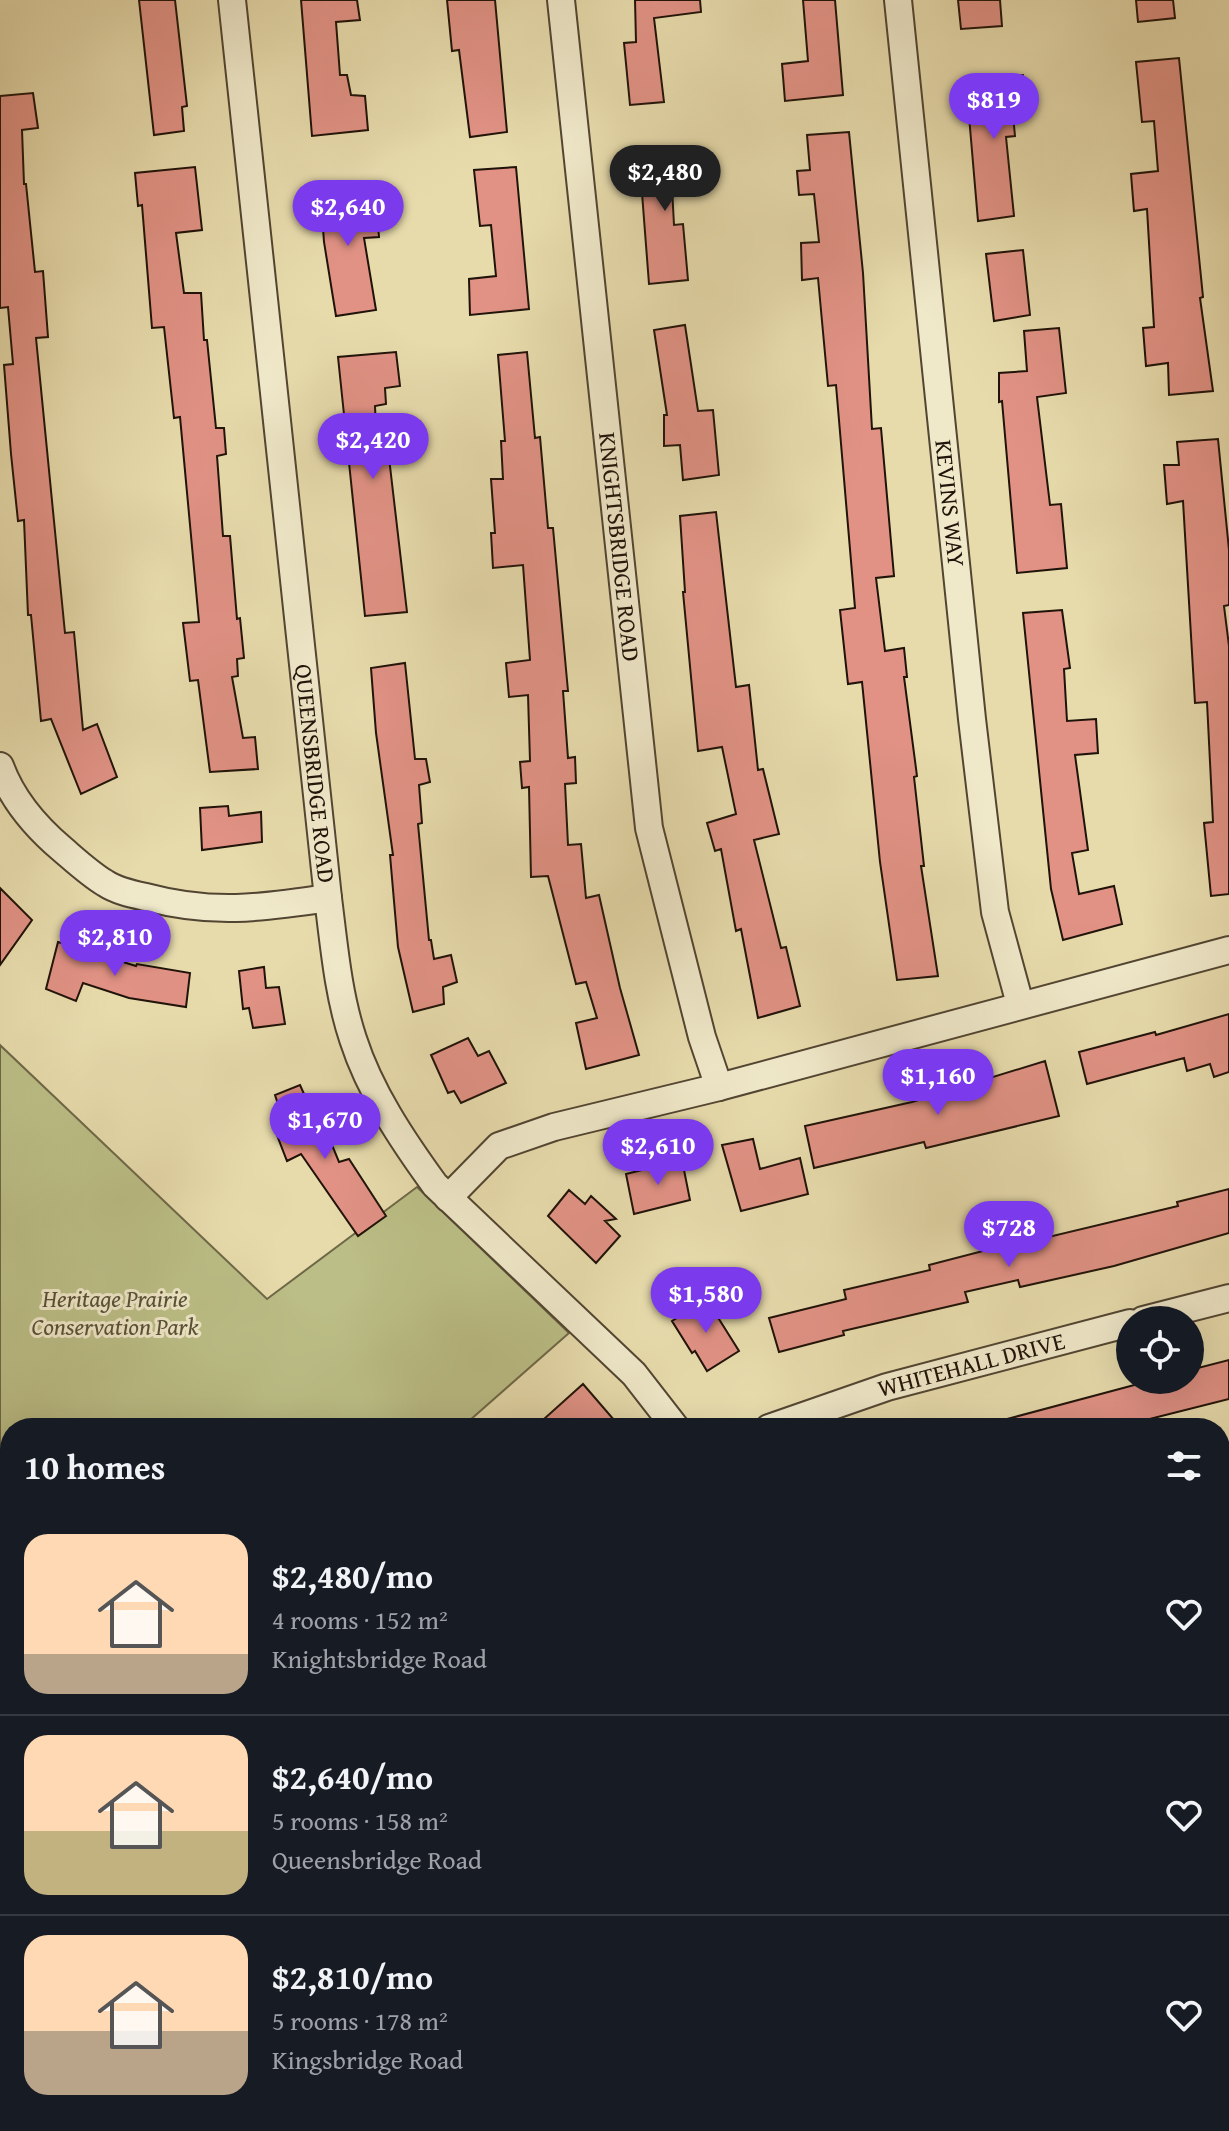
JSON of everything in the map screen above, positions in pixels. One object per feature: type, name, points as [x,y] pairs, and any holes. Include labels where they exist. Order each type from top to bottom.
[{"type":"street","name":"QUEENSBRIDGE ROAD","points":[[232,0],[328,898],[337,974],[353,1040],[377,1093],[410,1151],[435,1185],[634,1374],[668,1418]]},
{"type":"street","name":"KNIGHTSBRIDGE ROAD","points":[[561,0],[649,828],[698,1022],[719,1087]]},
{"type":"street","name":"KEVINS WAY","points":[[898,0],[975,749],[995,912],[1020,1004]]},
{"type":"street","points":[[0,766],[33,823],[107,884],[125,892],[184,907],[221,909],[328,898]]},
{"type":"street","points":[[448,1198],[499,1146],[554,1127],[719,1087],[1229,950]]},
{"type":"street","points":[[1198,1306],[1229,1298]]},
{"type":"street","name":"WHITEHALL DRIVE","points":[[798,1418],[887,1387],[1116,1327]]},
{"type":"green space","name":"Heritage Prairie Conservation Park","points":[[0,1045],[267,1299],[417,1187],[569,1333],[472,1418],[0,1418]]},
{"type":"building","points":[[139,0],[175,0],[187,106],[182,107],[184,131],[154,135]]},
{"type":"building","points":[[301,0],[357,0],[360,20],[336,22],[340,75],[347,75],[351,95],[365,96],[368,130],[312,136]]},
{"type":"building","points":[[447,0],[495,0],[507,132],[470,137],[459,50],[452,51]]},
{"type":"building","points":[[635,0],[700,0],[701,12],[654,18],[664,102],[630,105],[624,43],[636,42]]},
{"type":"building","points":[[803,0],[835,0],[843,95],[785,101],[782,64],[808,61]]},
{"type":"building","points":[[958,0],[1000,0],[1002,26],[961,29]]},
{"type":"building","points":[[1136,0],[1173,0],[1175,18],[1138,22]]},
{"type":"building","points":[[1179,58],[1203,297],[1200,298],[1213,391],[1169,395],[1168,363],[1146,366],[1143,328],[1154,327],[1147,209],[1134,211],[1131,174],[1158,171],[1154,121],[1142,122],[1136,62]]},
{"type":"building","points":[[1023,75],[1026,113],[1013,115],[1015,136],[1006,137],[1014,216],[978,221],[966,81]]},
{"type":"building","points":[[33,93],[38,128],[22,130],[24,184],[35,272],[43,271],[48,337],[36,338],[65,633],[74,632],[83,730],[97,724],[117,777],[81,794],[51,719],[41,721],[31,615],[28,615],[24,520],[18,521],[11,454],[4,365],[13,364],[8,307],[0,308],[0,96]]},
{"type":"building","points":[[849,132],[863,273],[872,429],[881,428],[894,576],[876,578],[885,651],[904,648],[907,677],[904,677],[917,776],[914,777],[924,866],[921,866],[938,976],[897,980],[880,862],[862,682],[848,684],[840,610],[855,608],[836,385],[828,386],[818,278],[802,280],[801,243],[819,242],[814,194],[799,195],[797,171],[810,170],[807,135]]},
{"type":"building","points":[[691,148],[696,185],[672,188],[674,225],[683,224],[688,280],[649,284],[639,154]]},
{"type":"building","points":[[195,167],[202,230],[176,233],[184,293],[201,293],[216,428],[224,428],[226,454],[217,456],[223,536],[230,536],[237,619],[240,618],[244,658],[237,659],[238,676],[232,677],[243,738],[255,737],[258,769],[210,772],[198,680],[190,681],[183,623],[199,622],[180,417],[174,418],[164,327],[152,328],[142,205],[138,206],[135,173]]},
{"type":"building","points":[[516,167],[529,309],[470,315],[469,279],[496,276],[491,225],[480,226],[474,170]]},
{"type":"building","points":[[361,184],[364,214],[377,214],[379,237],[364,238],[376,310],[336,316],[324,242],[320,187]]},
{"type":"building","points":[[1023,250],[1030,315],[994,321],[986,254]]},
{"type":"building","points":[[685,325],[698,411],[713,410],[719,475],[683,480],[680,445],[664,446],[664,415],[667,415],[654,330]]},
{"type":"building","points":[[1059,328],[1066,393],[1037,397],[1050,505],[1061,504],[1067,568],[1017,573],[1002,401],[999,402],[999,373],[1027,371],[1024,331]]},
{"type":"building","points":[[396,352],[400,386],[385,388],[386,404],[375,406],[377,450],[388,449],[407,612],[365,616],[338,357]]},
{"type":"building","points":[[527,352],[535,438],[540,437],[548,528],[553,528],[568,691],[563,691],[568,758],[575,757],[576,783],[565,784],[568,845],[581,844],[586,898],[599,895],[639,1055],[586,1069],[576,1023],[597,1018],[586,982],[576,984],[548,876],[531,877],[529,787],[522,788],[520,762],[530,761],[528,695],[509,697],[506,663],[530,660],[523,565],[493,568],[491,533],[495,533],[491,479],[503,479],[501,441],[505,441],[498,355]]},
{"type":"building","points":[[1218,439],[1229,550],[1229,605],[1224,606],[1229,646],[1229,894],[1211,896],[1204,823],[1213,822],[1207,702],[1195,703],[1183,501],[1167,504],[1164,465],[1179,465],[1177,442]]},
{"type":"building","points":[[716,512],[736,687],[749,685],[758,770],[763,769],[779,834],[754,840],[781,948],[786,947],[800,1006],[758,1018],[741,929],[736,931],[721,849],[715,851],[707,823],[736,814],[722,747],[698,751],[683,592],[680,516]]},
{"type":"building","points":[[1062,610],[1070,668],[1064,669],[1067,721],[1096,719],[1098,753],[1075,755],[1088,850],[1072,853],[1079,894],[1114,886],[1122,924],[1063,940],[1051,889],[1023,613]]},
{"type":"building","points":[[405,663],[415,759],[426,759],[430,782],[419,785],[422,823],[418,824],[429,940],[434,959],[451,955],[457,982],[443,987],[444,1004],[413,1012],[398,947],[390,855],[393,855],[376,733],[371,668]]},
{"type":"building","points":[[228,806],[229,816],[261,812],[262,842],[202,850],[200,808]]},
{"type":"building","points":[[0,888],[32,920],[0,965]]},
{"type":"building","points":[[58,942],[136,966],[190,973],[186,1007],[129,998],[83,983],[76,1001],[46,989]]},
{"type":"building","points":[[264,967],[266,988],[279,987],[285,1024],[253,1028],[249,1008],[243,1009],[239,971]]},
{"type":"building","points":[[1229,1014],[1229,1072],[1214,1077],[1210,1064],[1187,1071],[1184,1058],[1087,1084],[1079,1052],[1155,1032],[1156,1035]]},
{"type":"building","points":[[468,1038],[478,1056],[489,1051],[506,1083],[461,1103],[454,1091],[448,1093],[431,1055]]},
{"type":"building","points":[[1045,1061],[1059,1116],[926,1148],[924,1142],[814,1168],[805,1126],[912,1102]]},
{"type":"building","points":[[300,1085],[312,1112],[318,1111],[339,1162],[349,1159],[386,1216],[358,1236],[301,1154],[287,1161],[275,1130],[285,1125],[275,1095]]},
{"type":"building","points":[[753,1139],[760,1169],[800,1158],[808,1194],[741,1211],[722,1145]]},
{"type":"building","points":[[682,1160],[690,1200],[634,1214],[626,1174]]},
{"type":"building","points":[[1229,1189],[1229,1233],[1114,1266],[1020,1287],[1018,1280],[965,1292],[968,1302],[843,1331],[844,1335],[779,1352],[769,1318],[846,1299],[844,1290],[930,1270],[929,1265],[1002,1246],[1178,1206],[1177,1202]]},
{"type":"building","points":[[569,1190],[585,1204],[591,1196],[616,1219],[605,1221],[620,1236],[596,1263],[548,1216]]},
{"type":"building","points":[[707,1300],[739,1351],[707,1371],[672,1321]]},
{"type":"building","points":[[1229,1360],[1229,1399],[1154,1418],[1011,1418],[1116,1390],[1116,1394],[1204,1394],[1204,1366]]},
{"type":"building","points":[[583,1384],[612,1418],[545,1418]]}]
